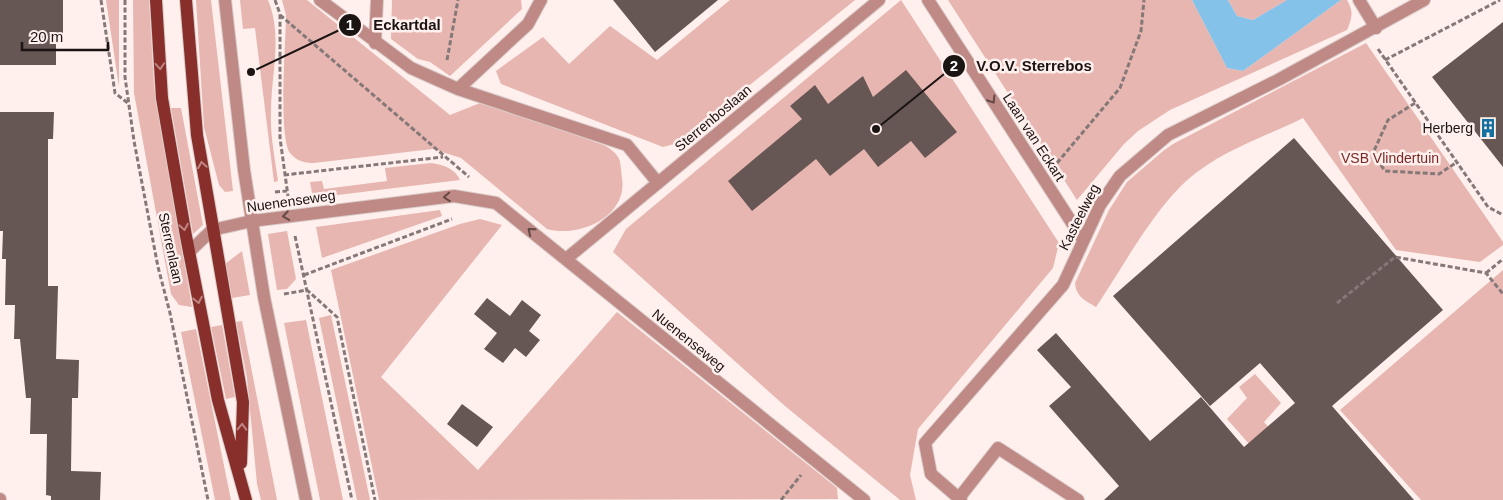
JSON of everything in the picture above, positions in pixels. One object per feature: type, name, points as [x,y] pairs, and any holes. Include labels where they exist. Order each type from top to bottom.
[{"type":"main road","name":"Sterrenlaan","points":[[156,0],[162,98],[189,252],[218,400],[241,476],[246,500]]},
{"type":"main road","name":"Sterrenlaan","points":[[186,0],[197,135],[243,402],[241,476]]},
{"type":"street","points":[[225,0],[252,221],[264,297],[306,500]]},
{"type":"street","points":[[320,0],[375,43],[411,68],[458,89],[626,145],[658,183]]},
{"type":"street","points":[[375,43],[377,0]]},
{"type":"street","points":[[458,89],[528,24],[541,0]]},
{"type":"street","name":"Sterrenboslaan","points":[[566,259],[879,0]]},
{"type":"street","name":"Laan van Eckart","points":[[928,0],[1083,240]]},
{"type":"street","name":"Kasteelweg","points":[[960,499],[931,474],[925,443],[1063,285],[1100,205],[1120,176],[1168,135],[1371,30],[1424,0]]},
{"type":"street","points":[[1360,1],[1371,30]]},
{"type":"street","name":"Nuenenseweg","points":[[212,230],[252,221],[454,196],[496,203],[864,500]]},
{"type":"street","points":[[189,252],[212,230]]},
{"type":"street","points":[[960,499],[998,448],[1078,500]]},
{"type":"path","points":[[101,0],[115,92],[130,105]]},
{"type":"path","name":"Sterrenlaan","points":[[125,0],[125,76],[158,266],[170,314],[208,500]]},
{"type":"path","points":[[275,0],[280,14]]},
{"type":"path","points":[[443,83],[458,0]]},
{"type":"path","points":[[1040,173],[1057,163],[1120,88],[1141,31],[1144,0]]},
{"type":"path","points":[[1385,60],[1500,0]]},
{"type":"path","name":"Nuenenseweg","points":[[280,14],[443,156],[284,175],[280,138],[280,14]]},
{"type":"path","points":[[1371,30],[1385,60],[1488,207],[1503,215]]},
{"type":"path","points":[[1415,103],[1388,120],[1373,152],[1385,171],[1440,174],[1457,162]]},
{"type":"path","points":[[275,192],[287,190]]},
{"type":"path","points":[[352,500],[304,275],[459,216]]},
{"type":"path","points":[[1337,303],[1395,257],[1486,273],[1503,294]]},
{"type":"path","points":[[1486,273],[1503,259]]},
{"type":"path","points":[[307,290],[337,317],[376,500]]},
{"type":"path","points":[[781,500],[814,460]]},
{"type":"green space","points":[[106,0],[119,0],[119,87]]},
{"type":"green space","points":[[133,0],[149,0],[154,86],[192,307],[179,305],[171,294],[134,93]]},
{"type":"green space","points":[[196,0],[211,0],[233,191],[225,192],[219,185],[204,127]]},
{"type":"green space","points":[[240,0],[268,0],[275,27],[276,42],[271,121],[278,181],[274,182],[255,28],[243,29]]},
{"type":"green space","points":[[282,0],[307,0],[450,115],[485,101],[606,146],[618,156],[620,163],[622,191],[617,203],[610,213],[587,227],[560,231],[547,229],[461,158],[433,149],[314,163],[298,160],[290,153],[286,143],[284,128],[286,15]]},
{"type":"green space","points":[[392,0],[521,0],[522,9],[450,76],[430,62],[418,59],[391,39]]},
{"type":"green space","points":[[730,0],[855,0],[678,143],[663,147],[501,84],[496,71],[543,37],[569,64],[610,26],[657,60]]},
{"type":"green space","points":[[901,0],[1059,243],[1053,268],[918,429],[910,475],[916,500],[900,500],[785,406],[613,252],[626,229]]},
{"type":"green space","points":[[948,0],[1192,0],[1227,68],[1243,71],[1341,0],[1347,0],[1352,15],[1347,30],[1170,110],[1138,131],[1124,144],[1077,200]]},
{"type":"green space","points":[[1228,0],[1287,0],[1253,20],[1237,16]]},
{"type":"green space","name":"VSB Vlindertuin","points":[[1366,43],[1503,242],[1503,245],[1480,262],[1396,250],[1303,118],[1237,148],[1200,170],[1170,197],[1156,215],[1096,307],[1079,295],[1075,283],[1109,210],[1127,182],[1173,144]]},
{"type":"green space","points":[[171,108],[181,108],[203,225],[193,234]]},
{"type":"green space","points":[[431,163],[452,170],[460,180],[313,198],[310,182],[322,181],[324,189],[387,181],[385,168]]},
{"type":"green space","points":[[440,210],[442,216],[322,258],[316,227]]},
{"type":"green space","points":[[480,219],[502,225],[381,377],[478,470],[617,312],[837,488],[838,499],[379,500],[331,270],[460,224]]},
{"type":"green space","points":[[287,231],[296,279],[287,289],[277,290],[268,234]]},
{"type":"green space","points":[[242,251],[250,295],[232,298],[225,264]]},
{"type":"green space","points":[[1503,270],[1503,500],[1421,500],[1340,410]]},
{"type":"green space","points":[[331,315],[370,500],[357,500],[319,318]]},
{"type":"green space","points":[[306,320],[343,500],[320,500],[284,323]]},
{"type":"green space","points":[[242,321],[277,500],[261,500],[257,484],[247,378],[236,322]]},
{"type":"green space","points":[[222,325],[235,397],[226,399],[211,327]]},
{"type":"green space","points":[[196,329],[231,500],[215,500],[181,332]]},
{"type":"green space","points":[[1255,374],[1281,403],[1264,422],[1332,500],[1299,500],[1227,419],[1247,398],[1239,387]]},
{"type":"water","points":[[1192,0],[1228,0],[1237,16],[1253,20],[1287,0],[1341,0],[1243,71],[1227,68]]},
{"type":"building","points":[[0,0],[63,0],[63,42],[56,42],[56,65],[0,65]]},
{"type":"building","points":[[613,0],[718,0],[655,52]]},
{"type":"building","name":"Herberg","points":[[1503,22],[1503,167],[1432,77]]},
{"type":"building","points":[[906,70],[957,132],[925,158],[911,141],[878,167],[864,149],[830,176],[816,159],[752,211],[728,181],[802,119],[790,106],[815,85],[828,104],[863,76],[873,97]]},
{"type":"building","points":[[0,112],[54,112],[53,139],[48,139],[48,286],[58,286],[56,359],[79,360],[78,398],[72,398],[71,471],[101,472],[100,500],[51,500],[51,496],[46,495],[47,434],[30,434],[31,398],[26,398],[20,339],[14,339],[15,305],[5,305],[6,259],[2,259],[3,231],[0,231]]},
{"type":"building","points":[[1294,138],[1443,310],[1332,406],[1414,500],[1104,500],[1119,486],[1049,406],[1071,387],[1037,350],[1056,333],[1150,441],[1201,397],[1244,447],[1295,403],[1260,363],[1210,406],[1113,296]]},
{"type":"building","points":[[487,298],[510,316],[522,300],[541,315],[529,331],[540,340],[526,357],[515,348],[503,363],[484,349],[497,333],[474,314]]},
{"type":"building","points":[[462,404],[493,427],[477,447],[447,424]]},
{"type":"place","name":"Eckartdal","points":[[251,72]]},
{"type":"place","name":"Herberg","points":[[1488,128]]},
{"type":"place","name":"V.O.V. Sterrebos","points":[[876,129]]}]
